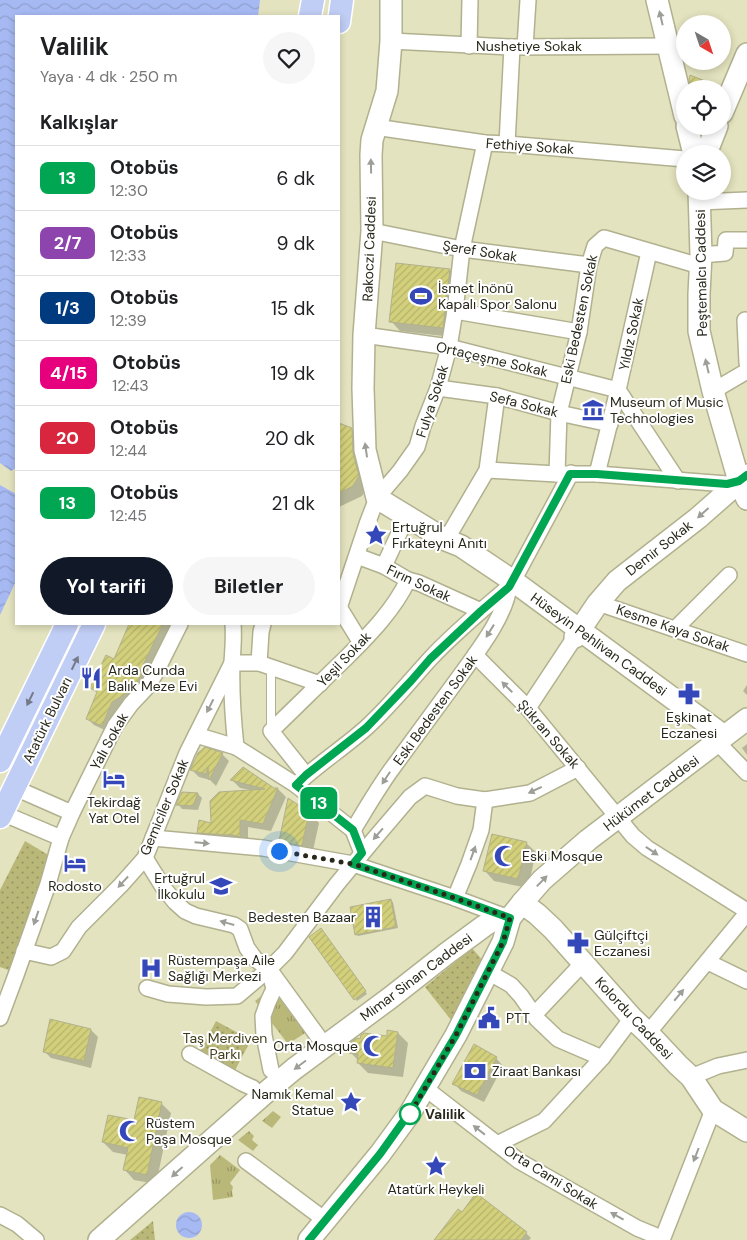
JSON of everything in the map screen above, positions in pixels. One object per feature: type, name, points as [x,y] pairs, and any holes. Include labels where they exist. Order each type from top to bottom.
[{"type":"main road","points":[[310,15],[313,0]]},
{"type":"main road","points":[[340,15],[342,0]]},
{"type":"main road","name":"Atatürk Bulvarı","points":[[0,761],[66,625]]},
{"type":"main road","name":"Atatürk Bulvarı","points":[[1,814],[7,785],[93,625]]},
{"type":"street","name":"Rakoczi Caddesi","points":[[377,498],[365,450],[364,334],[372,231],[372,140],[387,91],[391,41],[391,0]]},
{"type":"street","points":[[469,46],[470,0]]},
{"type":"street","points":[[507,144],[518,47],[528,0]]},
{"type":"street","points":[[657,0],[676,80]]},
{"type":"street","name":"Nushetiye Sokak","points":[[391,41],[518,47],[668,46]]},
{"type":"street","points":[[731,93],[746,60]]},
{"type":"street","name":"Fethiye Sokak","points":[[375,127],[484,143],[676,158]]},
{"type":"street","name":"Fulya Sokak","points":[[340,605],[377,498],[417,447],[438,388],[449,347],[462,249],[484,143]]},
{"type":"street","points":[[731,199],[747,200]]},
{"type":"street","name":"Peştemalcı Caddesi","points":[[699,200],[699,331],[713,391],[744,485]]},
{"type":"street","name":"Şeref Sokak","points":[[372,231],[462,249],[589,266]]},
{"type":"street","name":"Eski Bedesten Sokak","points":[[353,830],[392,768],[475,655],[501,614],[511,584],[564,474],[560,413],[579,332],[589,266],[595,246],[604,238],[649,252],[700,261]]},
{"type":"street","points":[[700,261],[725,253],[726,240],[747,240]]},
{"type":"street","name":"Yıldız Sokak","points":[[597,474],[649,252]]},
{"type":"street","points":[[455,311],[579,332]]},
{"type":"street","points":[[745,320],[747,363]]},
{"type":"street","name":"Ortaçeşme Sokak","points":[[364,334],[449,347],[618,390]]},
{"type":"street","points":[[713,391],[747,371]]},
{"type":"street","name":"Sefa Sokak","points":[[438,388],[497,396],[610,424]]},
{"type":"street","points":[[618,390],[678,481]]},
{"type":"street","points":[[446,540],[487,470],[497,396]]},
{"type":"street","points":[[487,470],[597,474],[744,485]]},
{"type":"street","name":"Demir Sokak","points":[[528,708],[598,603],[617,581],[744,485]]},
{"type":"street","name":"Hüseyin Pehlivan Caddesi","points":[[377,498],[446,540],[461,546],[721,739]]},
{"type":"street","points":[[384,566],[407,516]]},
{"type":"street","name":"Fırın Sokak","points":[[357,556],[384,566],[408,580],[419,583],[481,611]]},
{"type":"street","points":[[676,628],[728,575]]},
{"type":"street","name":"Yeşil Sokak","points":[[271,731],[360,643],[404,590],[408,580]]},
{"type":"street","points":[[301,780],[366,728],[430,659],[511,584]]},
{"type":"street","name":"Kesme Kaya Sokak","points":[[598,603],[676,628],[747,654]]},
{"type":"street","points":[[340,610],[360,643]]},
{"type":"street","name":"Yalı Sokak","points":[[0,1018],[48,884],[61,838],[72,813],[115,726],[130,704],[147,687],[180,625]]},
{"type":"street","points":[[233,625],[233,715],[236,748]]},
{"type":"street","points":[[263,625],[261,632],[265,665]]},
{"type":"street","name":"Şükran Sokak","points":[[475,655],[528,708],[633,836],[647,848],[747,912]]},
{"type":"street","points":[[232,663],[265,665],[320,684]]},
{"type":"street","name":"Gemiciler Sokak","points":[[24,952],[51,957],[63,952],[79,927],[145,858],[187,753],[232,663]]},
{"type":"street","name":"Hükümet Caddesi","points":[[316,1232],[380,1154],[410,1112],[456,1035],[503,942],[516,911],[542,880],[588,840],[747,719]]},
{"type":"street","points":[[271,731],[301,780],[353,830],[358,859]]},
{"type":"street","points":[[196,735],[236,748],[301,780]]},
{"type":"street","points":[[721,739],[747,774]]},
{"type":"street","points":[[147,988],[168,994],[206,997],[237,996],[285,953],[337,884],[410,797],[425,786],[457,796],[485,800],[530,793],[578,768]]},
{"type":"street","points":[[7,785],[72,813]]},
{"type":"street","points":[[455,898],[481,830],[485,800]]},
{"type":"street","points":[[1,814],[61,838]]},
{"type":"street","points":[[153,838],[358,859],[455,898],[516,911]]},
{"type":"street","points":[[145,858],[163,887],[185,911],[196,916],[234,925],[240,930],[247,948],[254,959],[269,969],[324,1046]]},
{"type":"street","name":"Kolordu Caddesi","points":[[516,911],[545,921],[632,1018],[691,1077],[713,1110],[747,1131]]},
{"type":"street","name":"Mimar Sinan Caddesi","points":[[98,1240],[294,1069],[484,926],[495,919],[516,911]]},
{"type":"street","points":[[648,1032],[708,962],[747,912]]},
{"type":"street","points":[[708,962],[747,981]]},
{"type":"street","points":[[534,1015],[583,963]]},
{"type":"street","points":[[269,969],[274,989],[263,1016],[264,1035],[271,1070]]},
{"type":"street","points":[[488,972],[511,985],[534,1015],[558,1040],[602,1058]]},
{"type":"street","points":[[497,1144],[544,1121],[602,1058],[632,1018]]},
{"type":"street","points":[[190,1054],[253,1088]]},
{"type":"street","points":[[691,1077],[718,1066],[747,1060]]},
{"type":"street","name":"Orta Cami Sokak","points":[[425,1088],[519,1161],[637,1228],[654,1235],[659,1240]]},
{"type":"street","points":[[662,1240],[713,1110]]},
{"type":"street","points":[[246,1161],[316,1232]]},
{"type":"street","points":[[0,1215],[17,1224],[36,1240]]},
{"type":"street","points":[[627,1240],[637,1228]]},
{"type":"lane","points":[[265,665],[271,731]]},
{"type":"green space","points":[[79,625],[88,625],[18,766],[11,764]]},
{"type":"green space","points":[[25,841],[50,856],[11,971],[0,967],[0,890]]},
{"type":"green space","points":[[472,948],[484,962],[451,1020],[425,987]]},
{"type":"green space","points":[[276,984],[310,1030],[288,1044],[255,1001]]},
{"type":"green space","name":"Taş Merdiven Parkı","points":[[216,1021],[251,1040],[234,1072],[199,1053]]},
{"type":"green space","points":[[273,1111],[281,1117],[272,1128],[262,1121]]},
{"type":"green space","points":[[249,1131],[254,1136],[252,1140],[258,1145],[253,1151],[238,1140]]},
{"type":"green space","points":[[220,1155],[240,1170],[230,1183],[233,1187],[233,1197],[213,1200],[210,1165]]},
{"type":"green space","points":[[153,1221],[155,1240],[130,1240]]},
{"type":"water","points":[[0,0],[260,0],[258,15],[15,15],[15,469],[11,471],[0,463]]},
{"type":"water","points":[[0,485],[15,493],[15,583],[0,615]]},
{"type":"water","points":[[189,1212],[198,1216],[202,1225],[198,1234],[189,1238],[180,1234],[176,1225],[180,1216]]},
{"type":"building","points":[[690,75],[702,80],[689,80]]},
{"type":"building","name":"İsmet İnönü Kapalı Spor Salonu","points":[[396,263],[450,269],[443,328],[389,322]]},
{"type":"building","points":[[590,402],[605,405],[603,413],[588,410]]},
{"type":"building","points":[[340,423],[352,428],[353,453],[359,476],[353,486],[340,492]]},
{"type":"building","points":[[129,625],[163,625],[140,671],[142,672],[136,685],[132,690],[112,702],[102,726],[86,719],[97,692],[90,688],[106,655],[114,659]]},
{"type":"building","points":[[205,747],[223,753],[209,780],[208,767],[206,774],[190,770],[198,753]]},
{"type":"building","points":[[243,767],[274,788],[278,788],[263,824],[240,820],[240,837],[229,834],[197,833],[199,820],[211,823],[210,801],[219,792],[265,789],[230,780]]},
{"type":"building","points":[[182,792],[198,793],[193,806],[176,805]]},
{"type":"building","points":[[288,798],[309,812],[302,846],[279,841]]},
{"type":"building","name":"Eski Mosque","points":[[492,834],[527,842],[518,879],[483,871]]},
{"type":"building","name":"Bedesten Bazaar","points":[[391,899],[396,927],[355,935],[350,907]]},
{"type":"building","points":[[321,928],[366,991],[354,1000],[309,937]]},
{"type":"building","points":[[50,1019],[91,1029],[84,1061],[43,1052]]},
{"type":"building","name":"Orta Mosque","points":[[387,1030],[398,1032],[393,1068],[357,1063],[358,1054],[349,1053],[351,1042],[357,1038],[360,1039],[364,1033],[387,1036]]},
{"type":"building","name":"Ziraat Bankası","points":[[474,1044],[497,1057],[477,1095],[452,1084]]},
{"type":"building","name":"Rüstem Paşa Mosque","points":[[139,1097],[162,1102],[147,1175],[123,1170],[128,1148],[102,1142],[108,1115],[134,1120]]},
{"type":"building","points":[[476,1193],[527,1232],[521,1240],[434,1240],[458,1209],[462,1212]]},
{"type":"bus line","name":"13","points":[[309,1240],[380,1154],[422,1093],[456,1035],[494,961],[503,942],[510,918],[353,864],[362,853],[353,830],[296,785],[366,728],[387,708],[430,659],[509,587],[570,474],[597,474],[727,484],[739,481],[747,475]]},
{"type":"place","name":"İsmet İnönü Kapalı Spor Salonu","points":[[421,296]]},
{"type":"place","name":"Museum of Music Technologies","points":[[593,410]]},
{"type":"place","name":"Ertuğrul Fırkateyni Anıtı","points":[[376,535]]},
{"type":"place","name":"Arda Cunda Balık Meze Evi","points":[[91,678]]},
{"type":"place","name":"Eşkinat Eczanesi","points":[[689,694]]},
{"type":"place","name":"Tekirdağ Yat Otel","points":[[114,779]]},
{"type":"place","name":"Eski Mosque","points":[[505,856]]},
{"type":"place","name":"Rodosto","points":[[75,863]]},
{"type":"place","name":"Ertuğrul İlkokulu","points":[[221,886]]},
{"type":"place","name":"Bedesten Bazaar","points":[[373,917]]},
{"type":"place","name":"Gülçiftçi Eczanesi","points":[[578,943]]},
{"type":"place","name":"Rüstempaşa Aile Sağlığı Merkezi","points":[[151,968]]},
{"type":"place","name":"PTT","points":[[489,1018]]},
{"type":"place","name":"Orta Mosque","points":[[374,1046]]},
{"type":"place","name":"Ziraat Bankası","points":[[475,1071]]},
{"type":"place","name":"Namık Kemal Statue","points":[[351,1102]]},
{"type":"place","name":"Valilik","points":[[410,1114]]},
{"type":"place","name":"Rüstem Paşa Mosque","points":[[130,1131]]},
{"type":"place","name":"Atatürk Heykeli","points":[[436,1166]]},
{"type":"route","points":[[279,851],[353,864],[510,918],[503,942],[494,961],[456,1035],[410,1114]]}]
